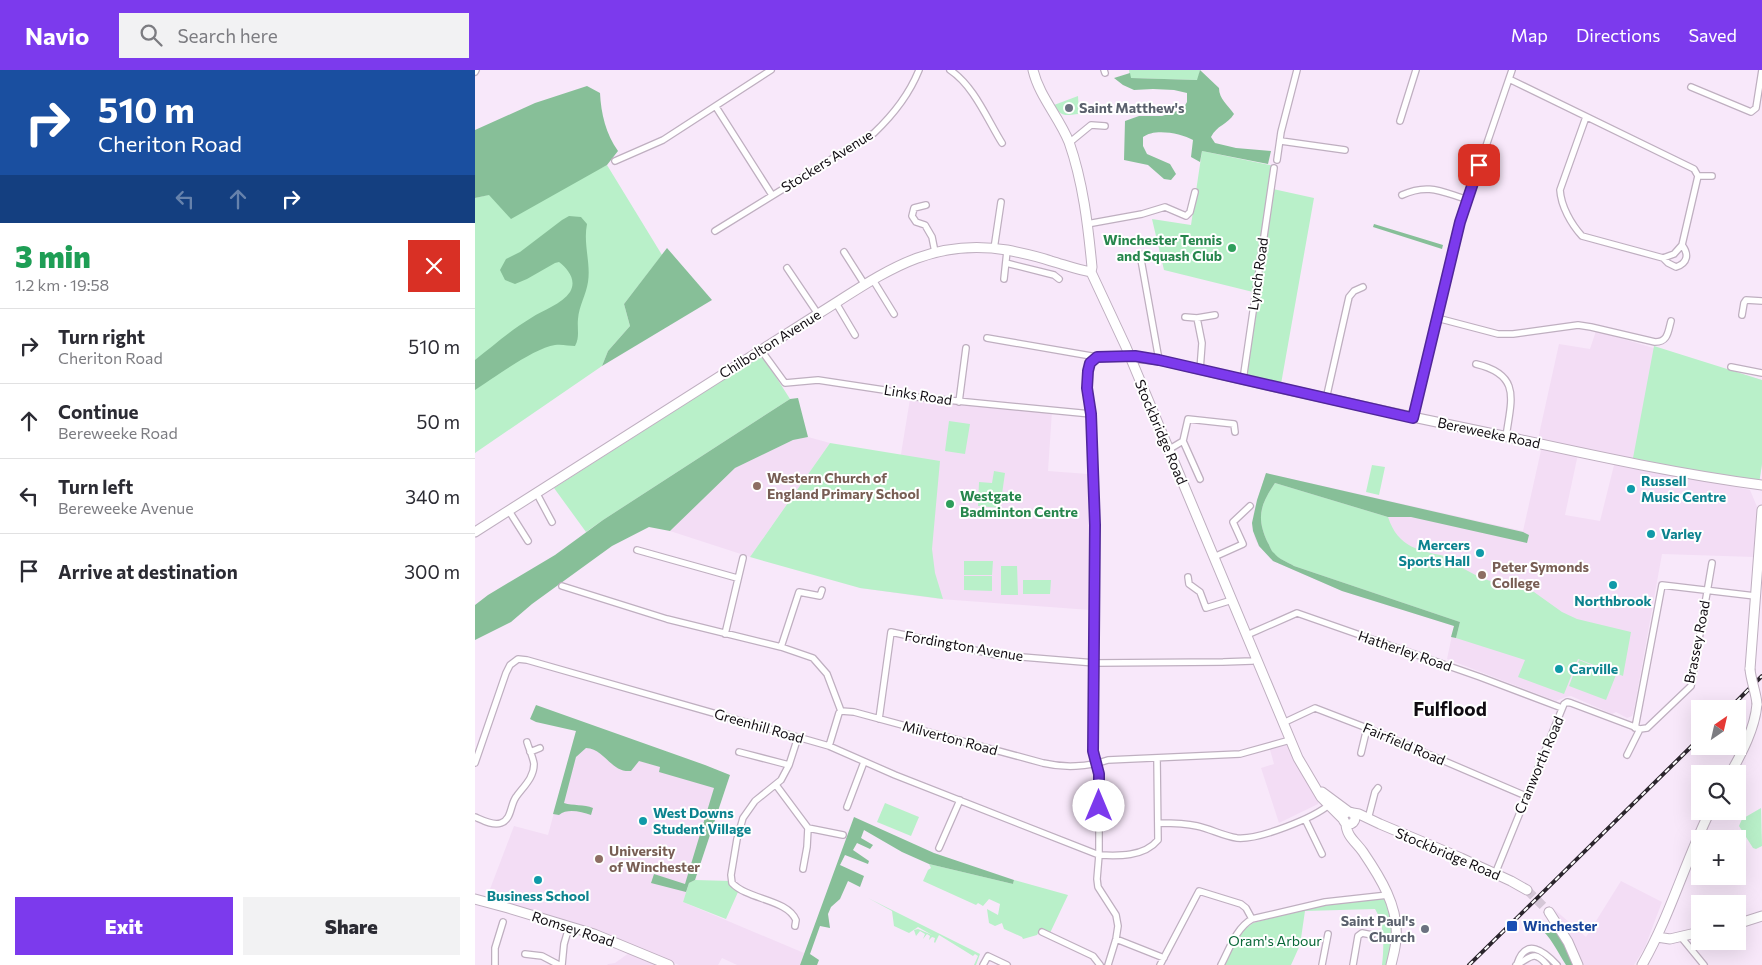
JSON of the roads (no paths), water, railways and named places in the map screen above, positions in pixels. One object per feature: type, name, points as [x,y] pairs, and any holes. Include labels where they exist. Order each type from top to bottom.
[{"type":"main road","name":"Stockbridge Road","points":[[1033,70],[1038,87],[1062,127],[1069,144],[1081,186],[1087,224],[1091,272],[1101,291],[1303,768],[1316,787],[1350,819],[1359,814],[1527,890]]},
{"type":"main road","name":"Chilbolton Avenue","points":[[475,532],[835,303],[869,282],[918,256],[961,248],[983,247],[1007,250],[1091,272]]},
{"type":"main road","name":"Bereweeke Road","points":[[1129,357],[1159,360],[1326,399],[1506,437],[1699,476],[1762,485]]},
{"type":"main road","points":[[1734,765],[1750,732],[1757,704],[1750,669],[1760,561],[1762,510]]},
{"type":"main road","points":[[1350,819],[1347,832],[1381,879],[1396,923],[1396,938],[1391,965]]},
{"type":"main road","points":[[1642,965],[1657,937],[1694,844],[1706,820]]},
{"type":"main road","name":"Romsey Road","points":[[476,897],[617,942],[669,965]]},
{"type":"main road","points":[[1549,912],[1568,942],[1578,965]]},
{"type":"main road","points":[[1746,921],[1762,916]]},
{"type":"main road","points":[[1657,937],[1670,939],[1691,934]]},
{"type":"street","points":[[615,162],[663,140],[771,70]]},
{"type":"street","name":"Stockers Avenue","points":[[715,231],[874,133],[908,94],[919,70]]},
{"type":"street","points":[[950,70],[959,77],[974,96],[1002,143]]},
{"type":"street","points":[[1277,160],[1281,132],[1297,70]]},
{"type":"street","points":[[1400,121],[1416,70]]},
{"type":"street","points":[[1413,418],[1467,199],[1512,70]]},
{"type":"street","points":[[1691,87],[1751,112],[1756,108],[1762,70]]},
{"type":"street","points":[[1509,79],[1694,169],[1699,176],[1682,245],[1674,254],[1663,258]]},
{"type":"street","points":[[716,106],[772,195]]},
{"type":"street","points":[[1586,116],[1560,190],[1560,197],[1576,230],[1587,238],[1663,258],[1676,267],[1687,260],[1687,253],[1682,245]]},
{"type":"street","points":[[1069,144],[1091,124],[1105,126]]},
{"type":"street","points":[[1281,141],[1345,150]]},
{"type":"street","name":"Lynch Road","points":[[1243,380],[1274,168]]},
{"type":"street","points":[[1699,176],[1712,176]]},
{"type":"street","points":[[1401,195],[1433,188],[1467,199]]},
{"type":"street","points":[[1087,224],[1142,214],[1165,207],[1186,216],[1190,212],[1195,192]]},
{"type":"street","points":[[994,249],[1001,202]]},
{"type":"street","points":[[926,205],[914,208],[912,216],[916,222],[925,225],[932,237],[935,252]]},
{"type":"street","points":[[1004,279],[1007,250]]},
{"type":"street","points":[[844,252],[894,314]]},
{"type":"street","points":[[1140,254],[1159,360]]},
{"type":"street","points":[[1006,262],[1053,275],[1059,279]]},
{"type":"street","points":[[787,268],[818,314]]},
{"type":"street","points":[[1326,399],[1349,297],[1354,291],[1363,287]]},
{"type":"street","points":[[1742,315],[1746,300],[1762,300]]},
{"type":"street","points":[[835,303],[855,335]]},
{"type":"street","points":[[1185,317],[1197,318],[1215,315]]},
{"type":"street","points":[[1197,318],[1202,343],[1200,370]]},
{"type":"street","points":[[1437,318],[1498,334],[1513,334],[1578,325],[1655,342],[1662,342],[1666,338],[1671,321]]},
{"type":"street","points":[[987,338],[1097,357],[1129,357]]},
{"type":"street","points":[[959,402],[966,348]]},
{"type":"street","name":"Links Road","points":[[761,350],[785,383],[818,380],[916,397],[1091,414]]},
{"type":"street","points":[[1097,357],[1090,363],[1087,388],[1091,414],[1095,525],[1093,751],[1099,774],[1099,855],[1097,873],[1099,887],[1116,916],[1118,926],[1108,965]]},
{"type":"street","points":[[1476,364],[1499,372],[1509,384],[1512,392],[1506,437]]},
{"type":"street","points":[[1731,367],[1762,373]]},
{"type":"street","points":[[1200,479],[1183,440],[1188,419],[1234,424],[1235,432]]},
{"type":"street","points":[[1168,450],[1183,440]]},
{"type":"street","points":[[537,494],[552,522]]},
{"type":"street","points":[[1214,556],[1243,544],[1233,522],[1250,506]]},
{"type":"street","points":[[509,511],[528,541]]},
{"type":"street","points":[[637,550],[737,578]]},
{"type":"street","points":[[725,634],[743,558]]},
{"type":"street","name":"Brassey Road","points":[[1627,755],[1637,729],[1647,728],[1691,686],[1712,563]]},
{"type":"street","points":[[1188,577],[1189,584],[1200,592],[1206,608],[1232,600]]},
{"type":"street","points":[[569,588],[572,581]]},
{"type":"street","points":[[1637,729],[1662,585],[1707,591],[1757,592]]},
{"type":"street","points":[[562,586],[667,619],[781,646],[813,658],[827,674],[841,711],[829,746]]},
{"type":"street","points":[[781,646],[799,592],[820,596],[822,590]]},
{"type":"street","name":"Hatherley Road","points":[[1247,635],[1297,613],[1563,708]]},
{"type":"street","name":"Fordington Avenue","points":[[879,719],[891,632],[997,654],[1095,664]]},
{"type":"street","name":"Greenhill Road","points":[[475,763],[506,672],[517,659],[527,660],[829,746],[864,762],[1099,855]]},
{"type":"street","points":[[1095,664],[1223,662],[1252,661],[1257,659]]},
{"type":"street","name":"Cranworth Road","points":[[1495,874],[1526,796],[1567,702],[1637,729]]},
{"type":"street","name":"Fairfield Road","points":[[1283,723],[1315,708],[1367,728],[1526,796]]},
{"type":"street","name":"Milverton Road","points":[[841,711],[879,719],[1049,765],[1097,764],[1108,760],[1240,754],[1291,740]]},
{"type":"street","points":[[1361,753],[1367,728]]},
{"type":"street","points":[[795,926],[794,914],[736,887],[732,882],[731,875],[736,856],[737,839],[743,818],[755,802],[781,780],[789,765],[798,737]]},
{"type":"street","points":[[475,818],[496,824],[506,820],[516,797],[527,784],[533,770],[534,765],[527,742]]},
{"type":"street","points":[[530,752],[540,748]]},
{"type":"street","points":[[739,752],[789,765]]},
{"type":"street","points":[[1099,855],[1117,856],[1135,853],[1152,846],[1158,840],[1157,758]]},
{"type":"street","points":[[847,807],[864,762]]},
{"type":"street","points":[[776,785],[808,828],[843,835]]},
{"type":"street","points":[[1368,819],[1375,792],[1378,788]]},
{"type":"street","points":[[939,848],[960,800]]},
{"type":"street","points":[[1159,823],[1199,826],[1237,838],[1247,838],[1272,832],[1305,819],[1331,802]]},
{"type":"street","points":[[1305,819],[1322,854]]},
{"type":"street","points":[[803,869],[808,828]]},
{"type":"street","points":[[1160,965],[1183,925],[1199,891],[1241,904],[1246,908],[1252,919]]},
{"type":"street","points":[[1221,965],[1239,931],[1244,924],[1252,919],[1325,902],[1388,895]]},
{"type":"street","points":[[782,915],[784,908]]},
{"type":"street","points":[[495,965],[495,948],[503,922]]},
{"type":"street","points":[[525,954],[542,956],[560,965],[569,927]]},
{"type":"street","points":[[1042,932],[1093,956],[1100,965]]},
{"type":"street","points":[[1353,965],[1358,936],[1362,933],[1372,935]]},
{"type":"street","points":[[1322,965],[1328,934]]},
{"type":"street","points":[[1681,937],[1704,965]]},
{"type":"street","points":[[1116,939],[1164,958]]},
{"type":"street","points":[[1516,965],[1525,951],[1533,948],[1541,950],[1557,965]]},
{"type":"street","points":[[1516,965],[1534,955],[1547,965]]},
{"type":"street","points":[[983,965],[988,956],[1007,965]]},
{"type":"tunnel","points":[[1527,890],[1549,912]]},
{"type":"railway","points":[[1738,700],[1762,676]]},
{"type":"railway","points":[[1469,965],[1691,747]]},
{"type":"place","name":"Saint Matthew's","points":[[1069,108]]},
{"type":"place","name":"Winchester Tennis and Squash Club","points":[[1232,248]]},
{"type":"place","name":"Western Church of England Primary School","points":[[757,486]]},
{"type":"place","name":"Russell Music Centre","points":[[1631,489]]},
{"type":"place","name":"Westgate Badminton Centre","points":[[950,504]]},
{"type":"place","name":"Varley","points":[[1651,534]]},
{"type":"place","name":"Mercers Sports Hall","points":[[1480,553]]},
{"type":"place","name":"Peter Symonds College","points":[[1482,575]]},
{"type":"place","name":"Northbrook","points":[[1613,585]]},
{"type":"place","name":"Carville","points":[[1559,669]]},
{"type":"place","name":"West Downs Student Village","points":[[643,821]]},
{"type":"place","name":"University of Winchester","points":[[599,859]]},
{"type":"place","name":"Business School","points":[[538,880]]},
{"type":"place","name":"Winchester","points":[[1512,926]]},
{"type":"place","name":"Saint Paul's Church","points":[[1425,929]]},
{"type":"district","name":"Fulflood","points":[[1450,709]]},
{"type":"park label","name":"Oram's Arbour","points":[[1275,941]]}]
